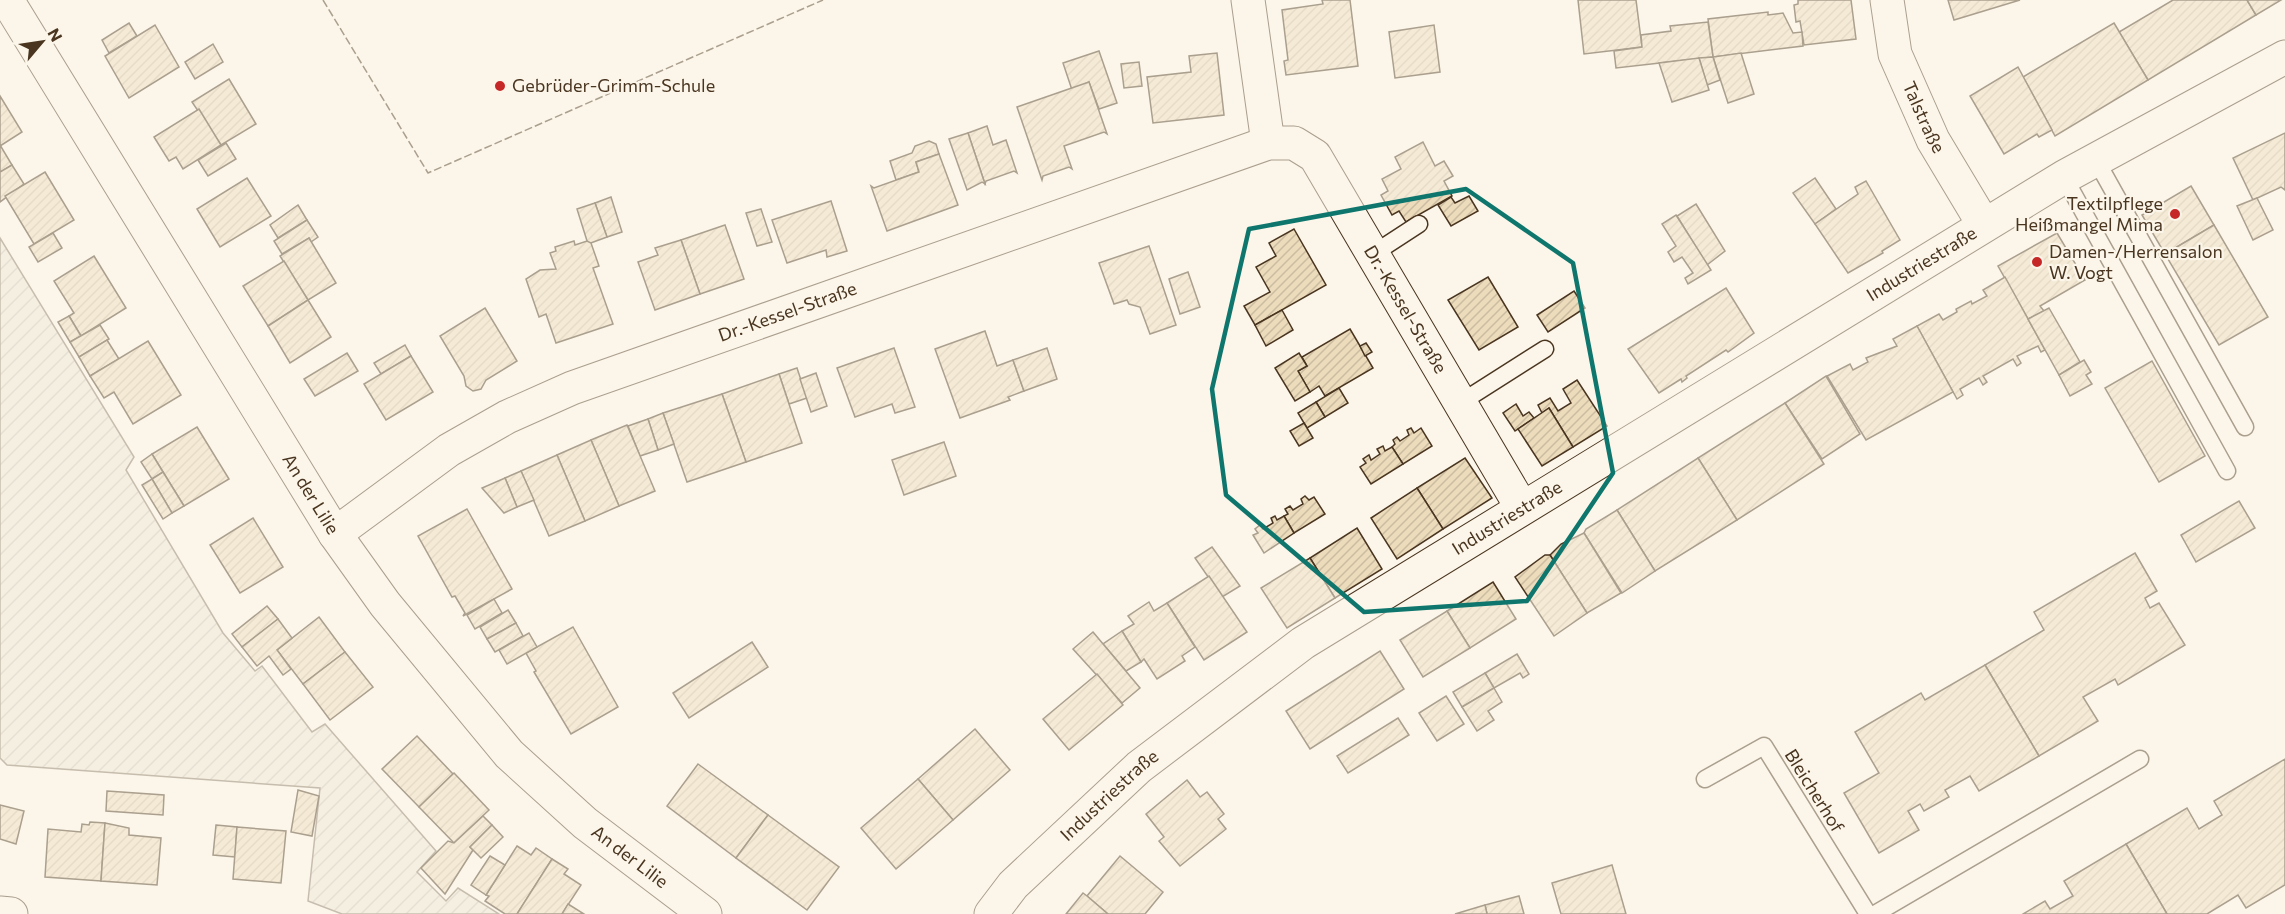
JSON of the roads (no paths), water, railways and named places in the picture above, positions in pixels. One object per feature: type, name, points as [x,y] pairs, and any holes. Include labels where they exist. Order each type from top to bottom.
[{"type":"street","name":"An der Lilie","points":[[7,0],[335,534],[385,604],[509,754],[585,824],[705,914]]},
{"type":"street","points":[[1248,0],[1268,143]]},
{"type":"street","name":"Talstraße","points":[[1887,0],[1895,54],[1933,140],[1984,225]]},
{"type":"street","name":"Industriestraße","points":[[991,914],[1013,885],[1139,767],[1303,642],[2064,177],[2285,57]]},
{"type":"street","name":"Dr.-Kessel-Straße","points":[[335,534],[449,450],[507,417],[572,388],[1268,143],[1294,143],[1315,156],[1522,508]]},
{"type":"street","points":[[0,913],[10,914]]},
{"type":"lane","points":[[2096,160],[2245,427]]},
{"type":"lane","points":[[2064,177],[2227,471]]},
{"type":"lane","points":[[1373,254],[1419,224]]},
{"type":"lane","points":[[1460,403],[1545,349]]},
{"type":"lane","name":"Bleicherhof","points":[[1705,780],[1764,746],[1868,914]]},
{"type":"lane","points":[[1875,914],[2140,759]]},
{"type":"place","name":"Gebrüder-Grimm-Schule","points":[[500,86]]},
{"type":"place","name":"Textilpflege Heißmangel Mima","points":[[2175,214]]},
{"type":"place","name":"Damen-/Herrensalon W. Vogt","points":[[2037,262]]}]
